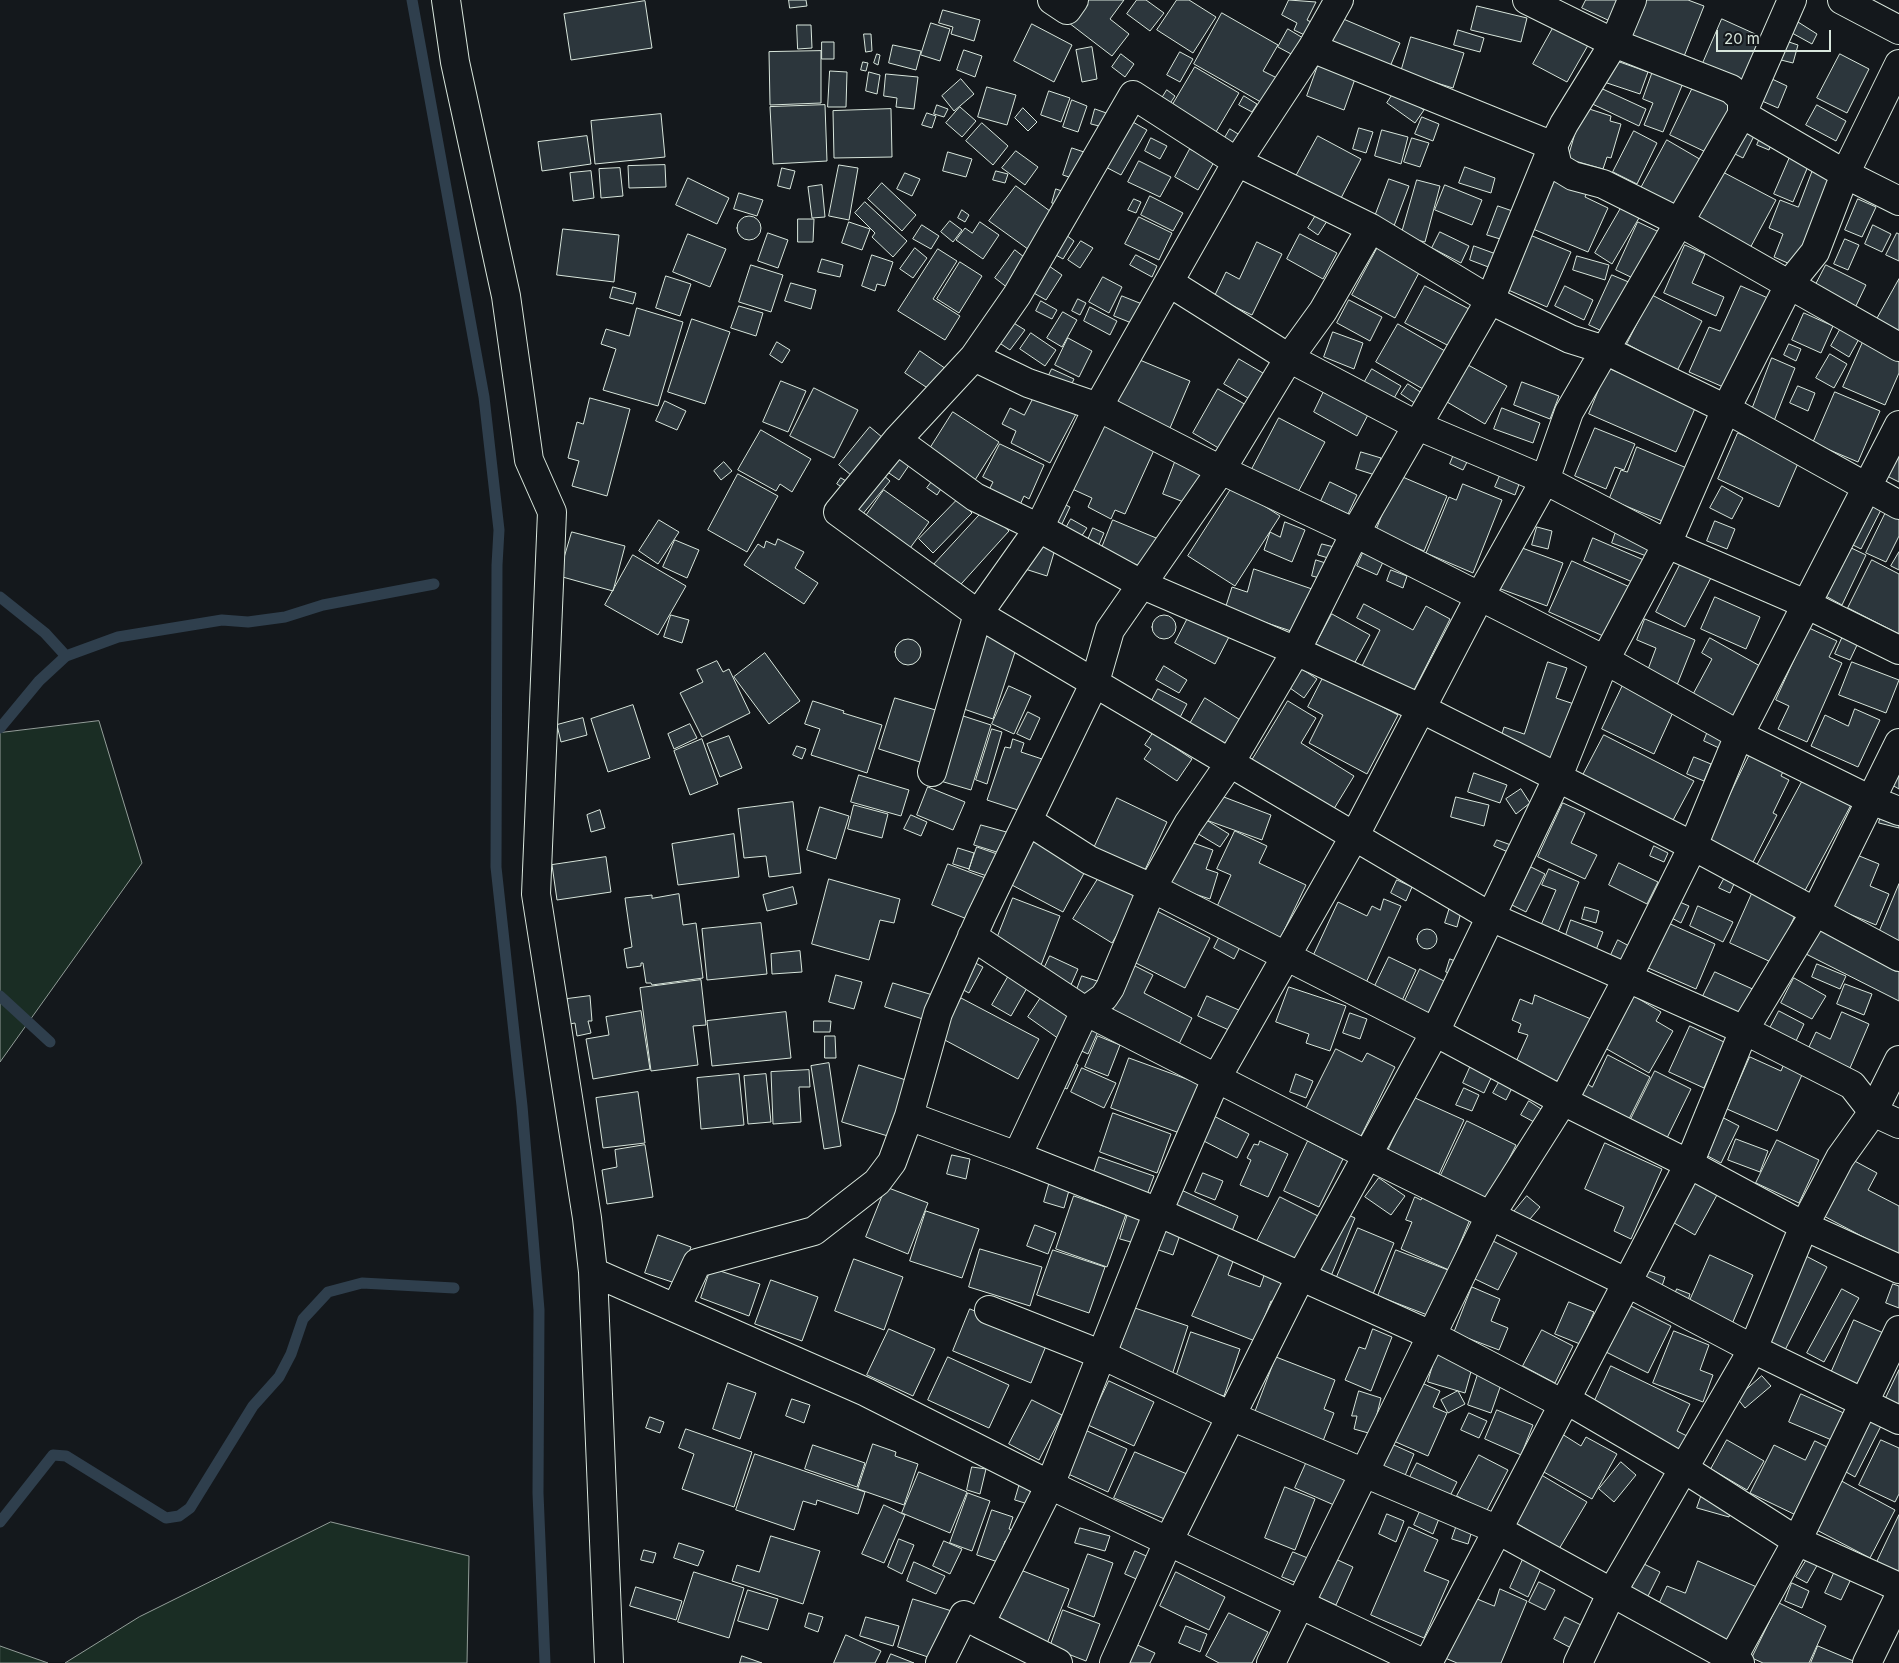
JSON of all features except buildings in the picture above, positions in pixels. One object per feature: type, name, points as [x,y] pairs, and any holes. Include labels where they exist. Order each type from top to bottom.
[{"type":"street","points":[[446,0],[455,62],[506,296],[529,460],[552,512],[536,894],[587,1218],[593,1272],[609,1663]]},
{"type":"street","points":[[1052,0],[1067,10],[1074,0]]},
{"type":"street","points":[[932,772],[978,614],[1039,528],[1098,407],[1237,162],[1312,48],[1339,0]]},
{"type":"street","points":[[1527,0],[1614,43],[1731,89],[1742,99],[1742,114]]},
{"type":"street","points":[[1017,1156],[1085,1011],[1104,997],[1110,988],[1152,888],[1188,824],[1230,763],[1296,651],[1355,533],[1490,300],[1553,146],[1564,124],[1614,43],[1632,0]]},
{"type":"street","points":[[980,1624],[1050,1485],[1100,1354],[1158,1212],[1216,1079],[1354,837],[1480,596],[1545,480],[1569,412],[1742,114],[1792,0]]},
{"type":"street","points":[[1842,0],[1899,30]]},
{"type":"street","points":[[1312,48],[1553,146]]},
{"type":"street","points":[[1114,1663],[1169,1540],[1301,1276],[1369,1156],[1435,1032],[1557,779],[1605,660],[1667,544],[1726,409],[1790,283],[1815,252],[1845,174],[1899,64]]},
{"type":"street","points":[[1899,505],[1726,409],[1604,350],[1570,338],[1490,300],[1371,228],[1237,162],[1133,95],[1017,295],[974,357],[897,440],[838,512],[978,614],[1491,917],[1627,980],[1744,1030],[1852,1085],[1873,1112],[1899,1124]]},
{"type":"street","points":[[1742,114],[1845,174],[1899,201]]},
{"type":"street","points":[[1553,146],[1558,167],[1573,176],[1604,184],[1679,222],[1790,283],[1899,347]]},
{"type":"street","points":[[676,1308],[697,1263],[814,1231],[877,1182],[892,1162],[909,1116],[938,1013],[972,936],[1095,682],[1110,630],[1221,470],[1289,358],[1324,311],[1371,228]]},
{"type":"street","points":[[1170,283],[1289,358],[1418,426],[1545,480],[1667,544],[1808,605],[1899,650]]},
{"type":"street","points":[[974,357],[1028,383],[1098,407],[1221,470],[1355,533],[1605,660],[1739,735],[1871,800],[1899,811]]},
{"type":"street","points":[[1271,1663],[1301,1605],[1363,1472],[1433,1336],[1490,1216],[1562,1101],[1627,980],[1693,846],[1739,735],[1868,489],[1899,425]]},
{"type":"street","points":[[897,440],[976,497],[1039,528],[1143,585],[1296,651],[1422,709],[1557,779],[1693,846],[1899,957]]},
{"type":"street","points":[[1428,1663],[1689,1164],[1744,1030],[1816,911],[1899,743]]},
{"type":"street","points":[[1028,821],[1089,860],[1152,888],[1435,1032],[1562,1101],[1689,1164],[1804,1226],[1899,1268]]},
{"type":"street","points":[[972,936],[1085,1011],[1369,1156],[1626,1282],[1753,1349],[1866,1402],[1899,1420]]},
{"type":"street","points":[[1578,1663],[1612,1592],[1753,1349],[1804,1226],[1840,1158],[1873,1112],[1899,1060]]},
{"type":"street","points":[[909,1116],[1017,1156],[1158,1212],[1433,1336],[1563,1404],[1577,1406],[1683,1468],[1797,1541],[1899,1587]]},
{"type":"street","points":[[593,1272],[866,1392],[1050,1485],[1169,1540],[1423,1663]]},
{"type":"street","points":[[990,1310],[1100,1354],[1231,1416],[1498,1530],[1612,1592],[1734,1662],[1797,1541],[1866,1402],[1899,1330]]},
{"type":"street","points":[[1867,1663],[1899,1597]]},
{"type":"street","points":[[940,1663],[964,1615],[1058,1663]]},
{"type":"green space","points":[[99,721],[142,863],[0,1062],[0,733]]},
{"type":"green space","points":[[331,1522],[469,1556],[467,1663],[65,1663],[139,1617]]},
{"type":"green space","points":[[0,1646],[48,1663],[0,1663]]},
{"type":"waterway","points":[[412,0],[484,397],[499,530],[497,565],[496,867],[522,1106],[539,1310],[538,1493],[545,1663]]},
{"type":"waterway","points":[[0,728],[39,681],[66,656],[118,637],[222,620],[248,622],[285,617],[323,605],[434,584]]},
{"type":"waterway","points":[[0,597],[45,633],[66,656]]},
{"type":"waterway","points":[[0,996],[50,1042]]},
{"type":"waterway","points":[[0,1522],[53,1455],[66,1456],[166,1518],[179,1516],[190,1508],[253,1406],[279,1377],[291,1354],[303,1319],[328,1292],[362,1283],[454,1288]]}]
